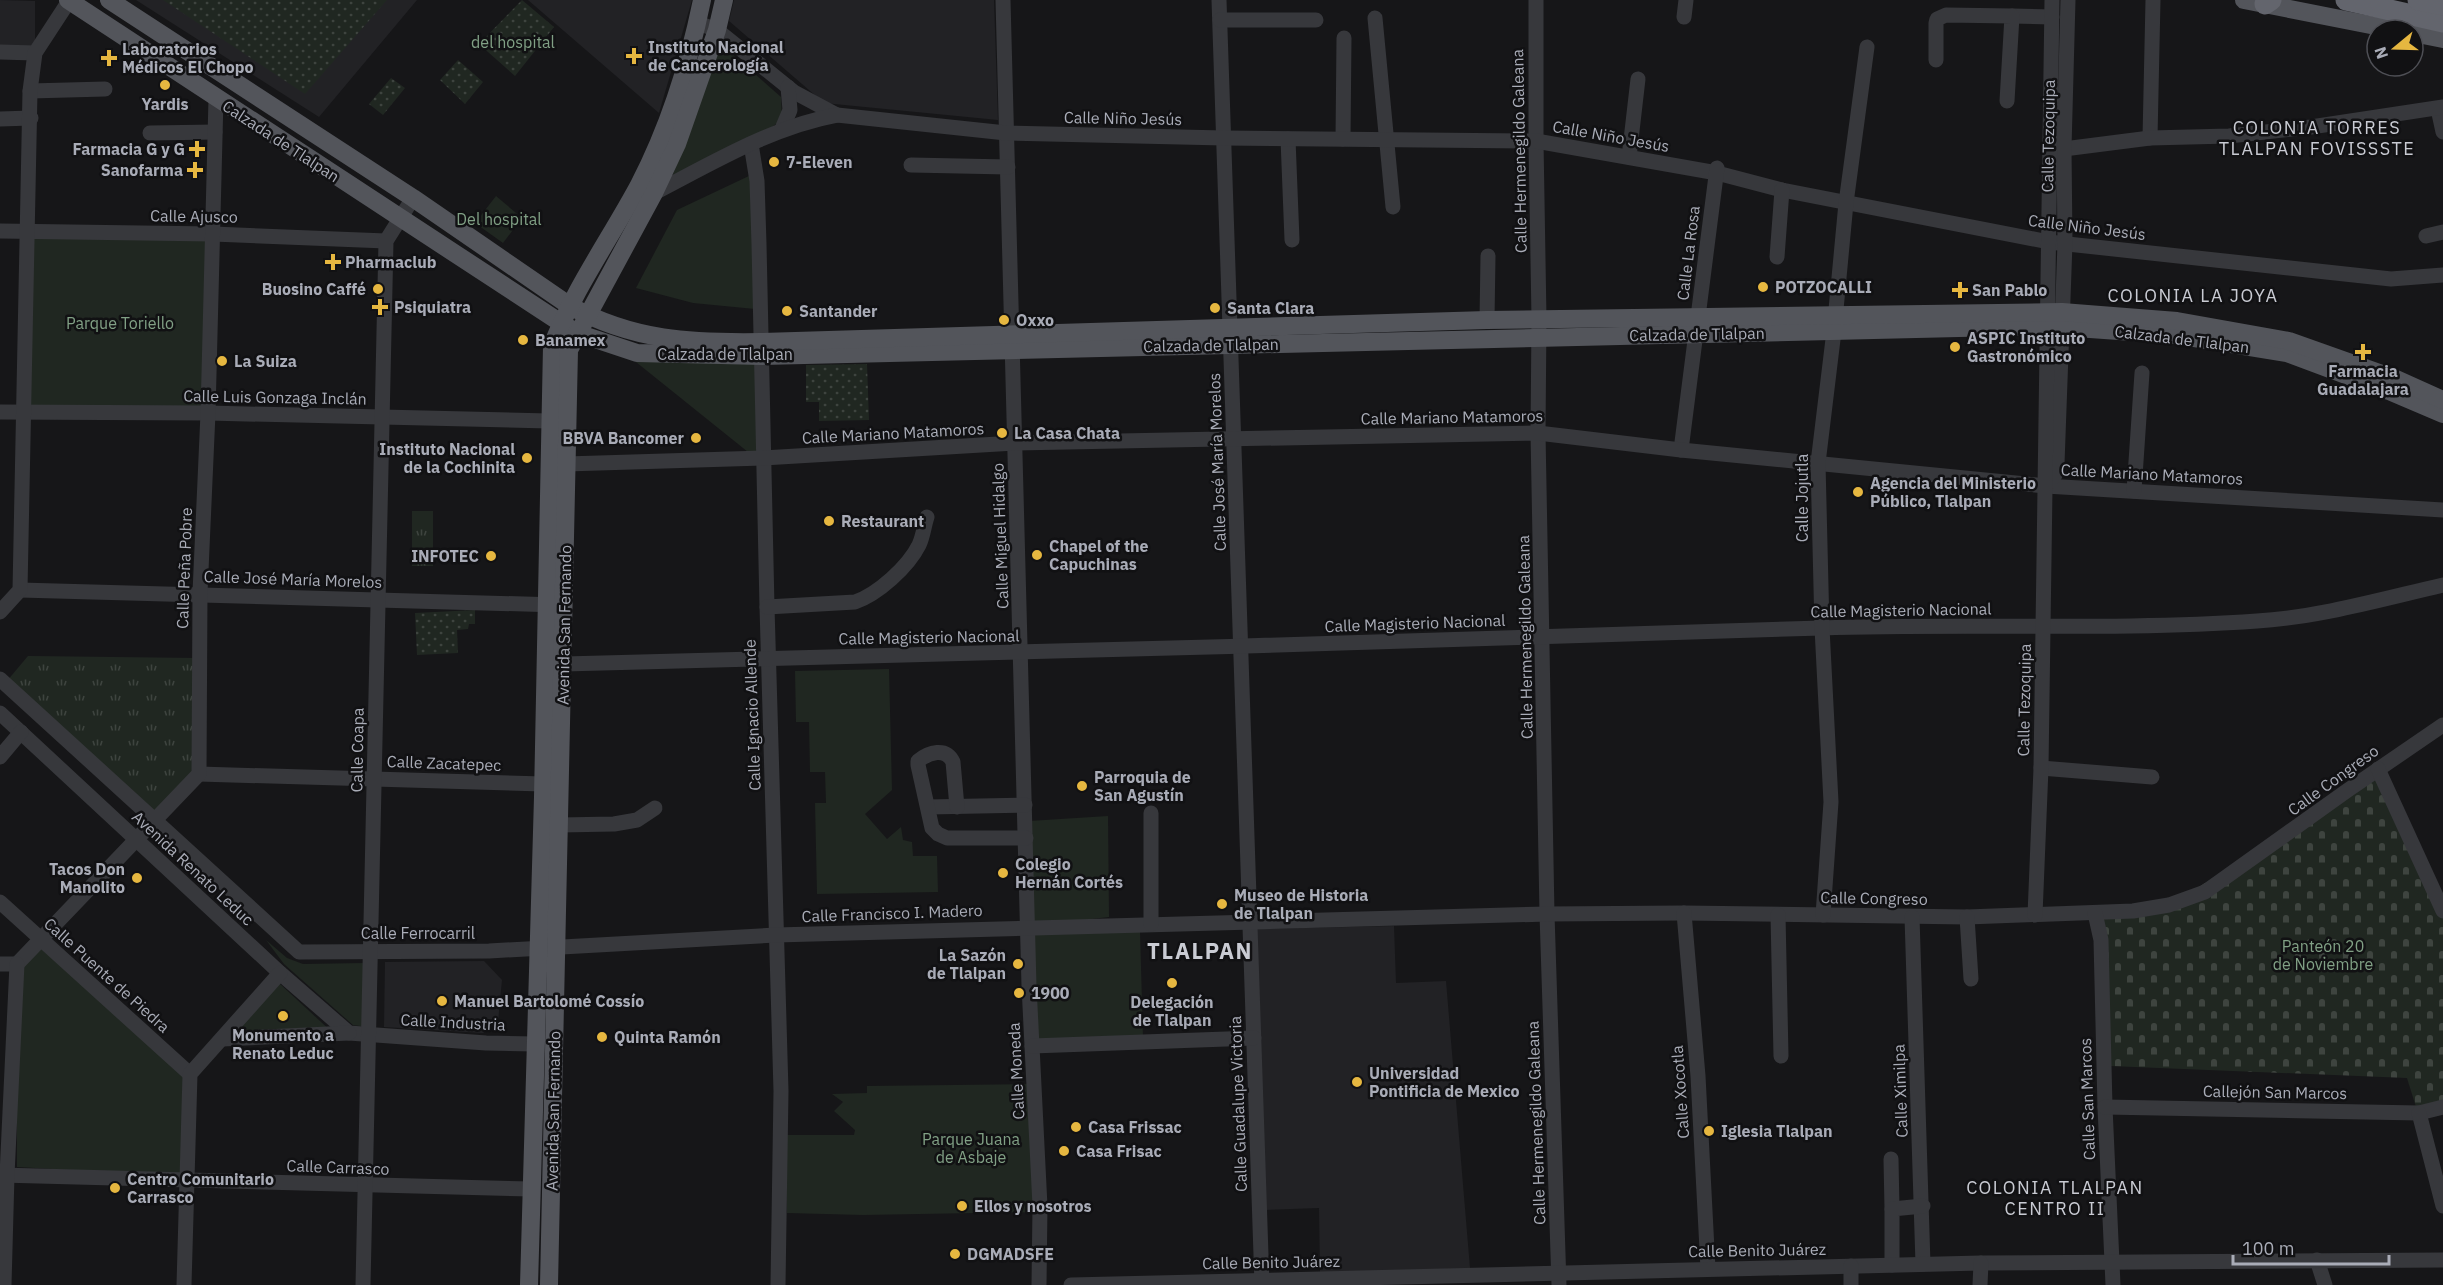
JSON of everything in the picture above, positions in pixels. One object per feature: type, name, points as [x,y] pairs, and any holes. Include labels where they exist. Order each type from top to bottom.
[{"type":"highway","points":[[2346,0],[2443,22]]},
{"type":"highway","points":[[2379,0],[2400,0]]},
{"type":"highway","points":[[2418,0],[2443,3]]},
{"type":"highway","points":[[2436,0],[2443,3]]},
{"type":"main road","name":"Calzada de Tlalpan","points":[[69,0],[577,333],[638,353],[1539,328],[2055,319],[2177,321],[2289,341],[2396,379],[2443,400]]},
{"type":"main road","name":"Calzada de Tlalpan","points":[[109,0],[413,198],[587,316],[667,340],[761,349]]},
{"type":"main road","name":"Avenida San Fernando","points":[[529,1285],[543,784],[567,464],[569,350],[646,189],[688,63],[702,0]]},
{"type":"main road","name":"Avenida San Fernando","points":[[549,1285],[564,664],[556,605],[549,421],[552,346],[570,306],[677,144],[717,30],[724,0]]},
{"type":"main road","points":[[2244,0],[2268,2],[2365,23]]},
{"type":"main road","points":[[2425,35],[2443,39]]},
{"type":"main road","name":"Calzada de Tlalpan","points":[[2055,319],[2287,353],[2443,414]]},
{"type":"main road","name":"Calzada de Tlalpan","points":[[1231,337],[1487,320],[1539,328]]},
{"type":"street","points":[[0,612],[20,590],[29,231],[30,91],[35,53],[69,0]]},
{"type":"street","name":"Calle Miguel Hidalgo","points":[[1003,0],[1028,927]]},
{"type":"street","name":"Calle José María Morelos","points":[[1219,0],[1249,923]]},
{"type":"street","name":"Calle Hermenegildo Galeana","points":[[1536,0],[1538,433],[1547,914],[1559,1279]]},
{"type":"street","points":[[1684,16],[1686,0]]},
{"type":"street","name":"Calle Tezoquipa","points":[[2035,915],[2041,768],[2046,486],[2055,319],[2065,243],[2057,150],[2052,0]]},
{"type":"street","name":"Calle Tezoquipa","points":[[2055,319],[2049,242],[2068,0]]},
{"type":"street","points":[[2150,138],[2153,0]]},
{"type":"street","points":[[1936,60],[1936,23],[1941,16],[2052,17]]},
{"type":"street","points":[[2007,101],[2013,16]]},
{"type":"street","points":[[1375,18],[1393,207]]},
{"type":"street","points":[[1220,20],[1316,20]]},
{"type":"street","points":[[698,23],[717,30],[788,87],[837,115]]},
{"type":"street","points":[[1343,139],[1344,38]]},
{"type":"street","name":"Calle Jojutla","points":[[1822,915],[1831,802],[1822,628],[1818,464],[1835,323],[1846,203],[1867,47]]},
{"type":"street","points":[[0,52],[35,53]]},
{"type":"street","points":[[1629,157],[1638,79]]},
{"type":"street","points":[[782,129],[790,110],[788,87]]},
{"type":"street","points":[[30,91],[105,89]]},
{"type":"street","name":"Calle Peña Pobre","points":[[199,774],[200,593],[208,413],[216,98]]},
{"type":"street","points":[[2057,150],[2150,138],[2229,136],[2440,108],[2443,132]]},
{"type":"street","name":"Calle Niño Jesús","points":[[646,189],[782,129],[837,115],[1006,133],[1536,141],[1717,171],[1782,190],[2049,242],[2391,279],[2443,275]]},
{"type":"street","points":[[0,119],[31,118]]},
{"type":"street","points":[[150,133],[215,132]]},
{"type":"street","points":[[1288,139],[1292,240]]},
{"type":"street","name":"Calle Ignacio Allende","points":[[751,144],[757,181],[766,607],[781,1091],[778,1285]]},
{"type":"street","points":[[911,165],[1008,167]]},
{"type":"street","name":"Calle La Rosa","points":[[1681,450],[1717,171]]},
{"type":"street","points":[[1777,257],[1782,190]]},
{"type":"street","points":[[386,241],[413,198]]},
{"type":"street","name":"Calle Ajusco","points":[[0,231],[213,234],[386,241]]},
{"type":"street","points":[[2426,236],[2443,232]]},
{"type":"street","name":"Calle Coapa","points":[[363,1285],[386,241]]},
{"type":"street","points":[[1487,320],[1488,256]]},
{"type":"street","points":[[2134,491],[2142,373]]},
{"type":"street","name":"Calle Luis Gonzaga Inclán","points":[[0,412],[208,413],[549,421]]},
{"type":"street","name":"Calle Mariano Matamoros","points":[[567,464],[763,458],[1015,443],[1538,433],[1681,450],[2046,486],[2443,510]]},
{"type":"street","points":[[766,607],[855,602],[867,598],[884,587],[919,545],[927,517]]},
{"type":"street","name":"Calle Magisterio Nacional","points":[[564,664],[1021,653],[1822,628],[2258,621],[2305,616],[2443,585]]},
{"type":"street","name":"Calle José María Morelos","points":[[20,590],[200,593],[556,605]]},
{"type":"street","name":"Avenida Renato Leduc","points":[[0,679],[299,952]]},
{"type":"street","name":"Avenida Renato Leduc","points":[[0,713],[280,973],[349,1033]]},
{"type":"street","name":"Calle Congreso","points":[[1249,923],[1547,914],[1684,913],[1967,917],[2133,912],[2169,905],[2205,892],[2443,725]]},
{"type":"street","points":[[0,757],[21,732]]},
{"type":"street","points":[[957,807],[953,762],[950,756],[937,752],[918,761],[932,828],[938,834],[946,838],[1026,838]]},
{"type":"street","points":[[2041,768],[2152,777]]},
{"type":"street","points":[[2378,770],[2443,911]]},
{"type":"street","points":[[4,1285],[3,1175],[17,964],[39,938],[199,774]]},
{"type":"street","name":"Calle Zacatepec","points":[[199,774],[543,784]]},
{"type":"street","points":[[928,807],[1025,805]]},
{"type":"street","points":[[560,825],[614,824],[637,820],[655,808]]},
{"type":"street","points":[[1151,813],[1151,924]]},
{"type":"street","name":"Calle Puente de Piedra","points":[[0,902],[190,1074]]},
{"type":"street","name":"Calle Xocotla","points":[[1684,913],[1698,1076],[1708,1269]]},
{"type":"street","name":"Calle San Marcos","points":[[2095,913],[2102,940],[2105,1107],[2113,1285]]},
{"type":"street","points":[[1778,915],[1781,1056]]},
{"type":"street","name":"Calle Ximilpa","points":[[1912,916],[1923,1206],[1923,1264]]},
{"type":"street","points":[[1967,917],[1971,980]]},
{"type":"street","name":"Calle Francisco I. Madero","points":[[537,948],[776,935],[1249,923]]},
{"type":"street","name":"Calle Guadalupe Victoria","points":[[1249,923],[1262,1282]]},
{"type":"street","name":"Calle Moneda","points":[[1028,927],[1040,1206],[1039,1285]]},
{"type":"street","name":"Calle Ferrocarril","points":[[299,952],[489,951],[537,948]]},
{"type":"street","points":[[0,964],[17,964]]},
{"type":"street","points":[[184,1285],[190,1074],[280,973]]},
{"type":"street","points":[[222,1039],[349,1033],[369,1036]]},
{"type":"street","name":"Calle Industria","points":[[369,1036],[535,1044]]},
{"type":"street","points":[[1032,1046],[1254,1038]]},
{"type":"street","name":"Callejón San Marcos","points":[[2105,1107],[2419,1113],[2443,1107]]},
{"type":"street","points":[[2419,1113],[2443,1206]]},
{"type":"street","points":[[1892,1159],[1892,1265]]},
{"type":"street","name":"Calle Carrasco","points":[[3,1175],[531,1189]]},
{"type":"street","points":[[1892,1209],[1923,1206]]},
{"type":"street","points":[[2317,1260],[2325,1285]]},
{"type":"street","name":"Calle Benito Juárez","points":[[1071,1285],[1559,1279],[1708,1269],[1923,1264],[2443,1260]]},
{"type":"street","points":[[1980,1285],[1981,1263]]},
{"type":"street","points":[[1851,1266],[1851,1285]]},
{"type":"shaded area","points":[[0,0],[35,1],[35,53],[0,52]]},
{"type":"shaded area","points":[[136,0],[417,0],[319,117]]},
{"type":"shaded area","name":"Instituto Nacional de Cancerología","points":[[528,0],[692,0],[659,113]]},
{"type":"shaded area","points":[[734,0],[994,0],[998,120],[824,103],[729,21]]},
{"type":"shaded area","name":"Universidad Pontificia de Mexico","points":[[1394,926],[1396,983],[1446,981],[1470,1268],[1320,1274],[1319,1208],[1265,1210],[1254,929]]},
{"type":"shaded area","name":"Manuel Bartolomé Cossío","points":[[484,961],[502,980],[498,1022],[483,1033],[384,1027],[385,962]]},
{"type":"green space","points":[[163,0],[387,0],[305,94]]},
{"type":"green space","name":"del hospital","points":[[522,0],[554,27],[515,76],[479,44]]},
{"type":"green space","points":[[721,44],[781,97],[782,119],[766,132],[671,179]]},
{"type":"green space","points":[[458,60],[483,82],[465,104],[440,80]]},
{"type":"green space","points":[[391,78],[405,88],[383,115],[369,104]]},
{"type":"green space","points":[[751,175],[755,309],[693,303],[636,288],[677,210]]},
{"type":"green space","name":"Del hospital","points":[[496,196],[522,218],[503,243],[475,223]]},
{"type":"green space","name":"Parque Toriello","points":[[29,231],[213,234],[208,413],[23,412]]},
{"type":"green space","points":[[631,358],[758,358],[756,453],[748,452]]},
{"type":"green space","points":[[867,364],[869,420],[819,421],[819,402],[806,402],[806,365]]},
{"type":"green space","points":[[412,511],[433,511],[433,566],[412,566]]},
{"type":"green space","points":[[475,610],[475,624],[469,624],[468,629],[457,630],[458,653],[417,655],[415,613]]},
{"type":"green space","points":[[28,656],[194,658],[194,770],[152,816],[7,681]]},
{"type":"green space","points":[[889,669],[892,790],[865,814],[887,839],[901,827],[903,840],[912,842],[913,856],[937,856],[938,892],[817,894],[815,803],[826,803],[825,772],[810,772],[809,722],[796,722],[795,671]]},
{"type":"green space","name":"Panteón 20 de Noviembre","points":[[2376,772],[2443,917],[2443,1103],[2417,1110],[2407,1078],[2111,1066],[2099,913],[2171,905]]},
{"type":"green space","points":[[1108,816],[1109,917],[1031,926],[1029,821]]},
{"type":"green space","points":[[1030,929],[1140,931],[1143,1038],[1033,1045]]},
{"type":"green space","points":[[39,938],[183,1077],[181,1176],[17,1167],[17,964]]},
{"type":"green space","points":[[266,940],[287,958],[303,964],[365,963],[367,1027],[353,1025],[284,964]]},
{"type":"green space","points":[[279,983],[334,1034],[238,1030]]},
{"type":"green space","name":"Parque Juana de Asbaje","points":[[1033,1084],[1039,1212],[863,1215],[787,1213],[786,1135],[854,1135],[855,1130],[834,1111],[843,1102],[832,1094],[867,1093],[867,1086]]},
{"type":"place","name":"Instituto Nacional de Cancerología","points":[[634,56]]},
{"type":"place","name":"Laboratorios Médicos El Chopo","points":[[109,58]]},
{"type":"place","name":"Yardis","points":[[165,85]]},
{"type":"place","name":"Farmacia G y G","points":[[197,149]]},
{"type":"place","name":"7-Eleven","points":[[774,162]]},
{"type":"place","name":"Sanofarma","points":[[195,170]]},
{"type":"place","name":"Pharmaclub","points":[[333,262]]},
{"type":"place","name":"POTZOCALLI","points":[[1763,287]]},
{"type":"place","name":"Buosino Caffé","points":[[378,289]]},
{"type":"place","name":"San Pablo","points":[[1960,290]]},
{"type":"place","name":"Psiquiatra","points":[[380,307]]},
{"type":"place","name":"Santa Clara","points":[[1215,308]]},
{"type":"place","name":"Santander","points":[[787,311]]},
{"type":"place","name":"Oxxo","points":[[1004,320]]},
{"type":"place","name":"Banamex","points":[[523,340]]},
{"type":"place","name":"ASPIC Instituto Gastronómico","points":[[1955,347]]},
{"type":"place","name":"Farmacia Guadalajara","points":[[2363,352]]},
{"type":"place","name":"La Suiza","points":[[222,361]]},
{"type":"place","name":"La Casa Chata","points":[[1002,433]]},
{"type":"place","name":"BBVA Bancomer","points":[[696,438]]},
{"type":"place","name":"Instituto Nacional de la Cochinita","points":[[527,458]]},
{"type":"place","name":"Agencia del Ministerio Público, Tlalpan","points":[[1858,492]]},
{"type":"place","name":"Restaurant","points":[[829,521]]},
{"type":"place","name":"Chapel of the Capuchinas","points":[[1037,555]]},
{"type":"place","name":"INFOTEC","points":[[491,556]]},
{"type":"place","name":"Parroquia de San Agustín","points":[[1082,786]]},
{"type":"place","name":"Colegio Hernán Cortés","points":[[1003,873]]},
{"type":"place","name":"Tacos Don Manolito","points":[[137,878]]},
{"type":"place","name":"Museo de Historia de Tlalpan","points":[[1222,904]]},
{"type":"place","name":"La Sazón de Tlalpan","points":[[1018,964]]},
{"type":"place","name":"Delegación de Tlalpan","points":[[1172,983]]},
{"type":"place","name":"1900","points":[[1019,993]]},
{"type":"place","name":"Manuel Bartolomé Cossío","points":[[442,1001]]},
{"type":"place","name":"Monumento a Renato Leduc","points":[[283,1016]]},
{"type":"place","name":"Quinta Ramón","points":[[602,1037]]},
{"type":"place","name":"Universidad Pontificia de Mexico","points":[[1357,1082]]},
{"type":"place","name":"Casa Frissac","points":[[1076,1127]]},
{"type":"place","name":"Iglesia Tlalpan","points":[[1709,1131]]},
{"type":"place","name":"Casa Frisac","points":[[1064,1151]]},
{"type":"place","name":"Centro Comunitario Carrasco","points":[[115,1188]]},
{"type":"place","name":"Ellos y nosotros","points":[[962,1206]]},
{"type":"place","name":"DGMADSFE","points":[[955,1254]]},
{"type":"district","name":"COLONIA TORRES TLALPAN FOVISSSTE","points":[[2317,138]]},
{"type":"district","name":"COLONIA LA JOYA","points":[[2193,296]]},
{"type":"district","name":"TLALPAN","points":[[1200,951]]},
{"type":"district","name":"COLONIA TLALPAN CENTRO II","points":[[2055,1198]]}]
